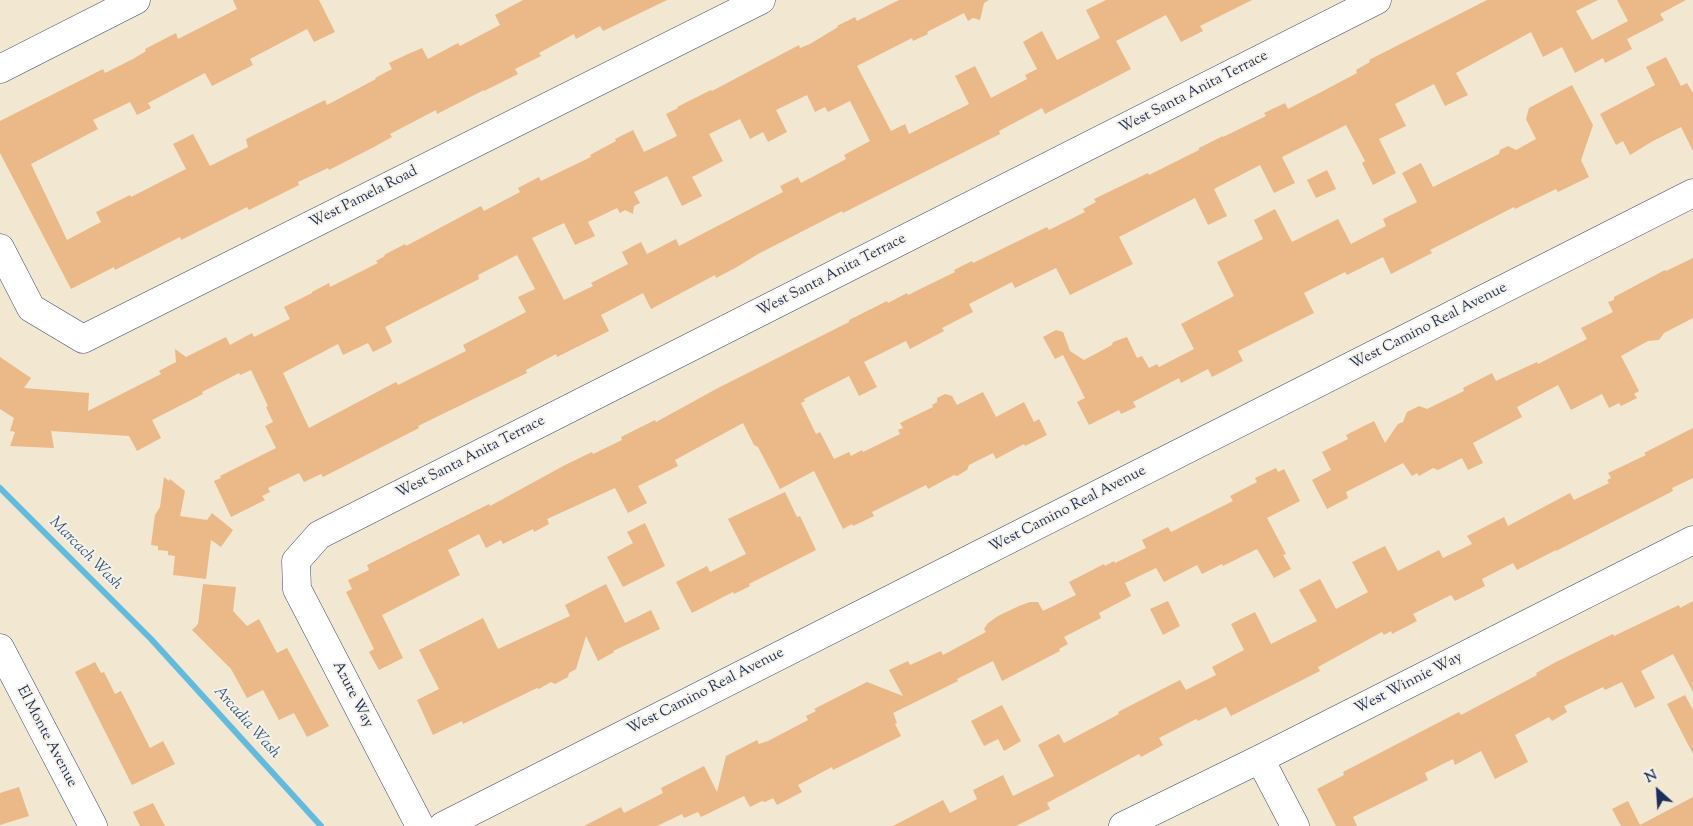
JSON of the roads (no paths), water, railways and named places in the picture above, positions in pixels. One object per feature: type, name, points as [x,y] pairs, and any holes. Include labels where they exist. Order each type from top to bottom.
[{"type":"street","points":[[0,69],[136,0]]},
{"type":"street","name":"West Pamela Road","points":[[0,248],[31,308],[83,339],[761,0]]},
{"type":"street","name":"West Santa Anita Terrace","points":[[296,561],[319,536],[1377,0]]},
{"type":"street","name":"West Camino Real Avenue","points":[[443,826],[1693,193]]},
{"type":"street","name":"West Winnie Way","points":[[1123,826],[1260,759],[1693,540]]},
{"type":"street","name":"Azure Way","points":[[296,561],[297,589],[420,826]]},
{"type":"street","name":"El Monte Avenue","points":[[0,648],[93,826]]},
{"type":"street","points":[[1260,759],[1295,826]]},
{"type":"waterway","name":"Arcadia Wash","points":[[0,488],[151,639],[321,826]]},
{"type":"water label","name":"Marcach Wash","points":[[85,554]]}]
